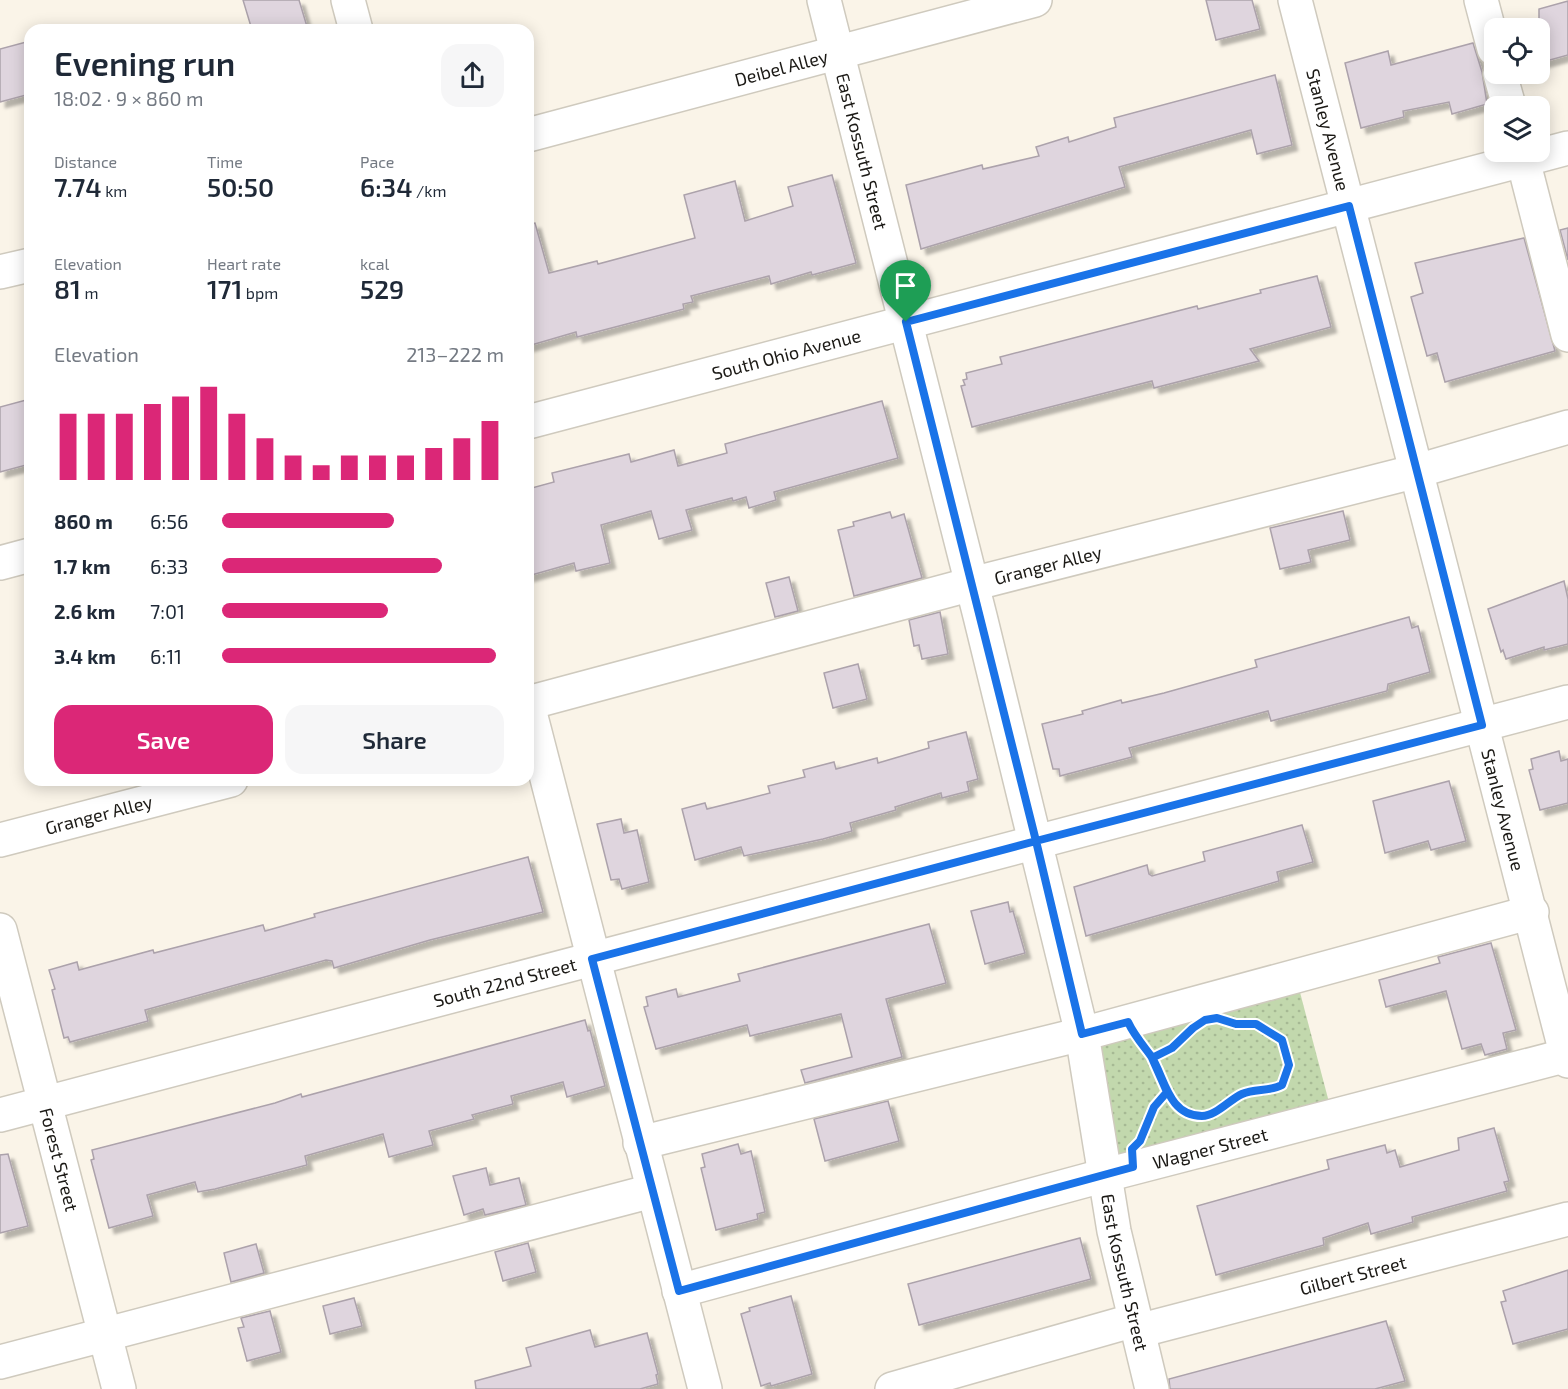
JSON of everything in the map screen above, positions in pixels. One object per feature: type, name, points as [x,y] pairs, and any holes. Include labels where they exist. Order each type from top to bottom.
[{"type":"street","points":[[348,0],[354,24]]},
{"type":"street","name":"East Kossuth Street","points":[[824,0],[972,584],[1082,1034],[1120,1171],[1114,1231],[1152,1389]]},
{"type":"street","name":"Deibel Alley","points":[[534,133],[1035,0]]},
{"type":"street","name":"Stanley Avenue","points":[[1295,0],[1568,1057]]},
{"type":"street","points":[[1481,0],[1486,18]]},
{"type":"street","name":"South Ohio Avenue","points":[[1550,151],[1568,148]]},
{"type":"street","name":"South Ohio Avenue","points":[[534,420],[1349,206],[1501,162]]},
{"type":"street","points":[[1524,162],[1568,335]]},
{"type":"street","points":[[0,272],[24,266]]},
{"type":"street","name":"Granger Alley","points":[[534,702],[972,584],[1418,471],[1568,428]]},
{"type":"street","points":[[0,563],[24,557]]},
{"type":"street","name":"South 22nd Street","points":[[0,1115],[1568,702]]},
{"type":"street","points":[[534,728],[705,1389]]},
{"type":"street","name":"Granger Alley","points":[[0,840],[208,786]]},
{"type":"street","points":[[640,1143],[1082,1034],[1532,912]]},
{"type":"street","name":"Forest Street","points":[[0,930],[119,1389]]},
{"type":"street","name":"Wagner Street","points":[[679,1291],[1120,1171],[1568,1057]]},
{"type":"street","points":[[0,1362],[652,1191]]},
{"type":"street","name":"Gilbert Street","points":[[892,1389],[1568,1219]]},
{"type":"path","points":[[1128,1022],[1136,1038],[1152,1058],[1167,1092],[1177,1107],[1202,1116],[1212,1113],[1251,1090],[1273,1090],[1282,1085],[1289,1065],[1282,1040],[1265,1028],[1246,1024]]},
{"type":"path","points":[[1152,1058],[1172,1048],[1186,1034]]},
{"type":"path","points":[[1120,1171],[1132,1149],[1140,1141],[1154,1107],[1167,1092]]},
{"type":"green space","points":[[1297,981],[1330,1106],[1120,1159],[1093,1038]]},
{"type":"building","points":[[243,0],[299,0],[306,24],[250,24]]},
{"type":"building","points":[[1206,0],[1252,0],[1260,29],[1216,40]]},
{"type":"building","points":[[1568,1],[1568,55],[1550,60],[1550,18],[1539,18],[1539,9]]},
{"type":"building","points":[[24,43],[24,96],[0,102],[0,49]]},
{"type":"building","points":[[1473,43],[1482,72],[1486,96],[1484,105],[1452,114],[1449,102],[1403,111],[1404,117],[1361,128],[1345,63],[1388,51],[1391,65]]},
{"type":"building","points":[[1275,75],[1292,145],[1257,154],[1251,130],[1119,167],[1125,187],[921,249],[906,185],[982,165],[983,169],[1039,156],[1036,147],[1068,137],[1069,142],[1116,127],[1114,118]]},
{"type":"building","points":[[832,175],[856,263],[812,275],[811,272],[771,284],[769,276],[691,296],[693,302],[683,304],[684,309],[577,337],[576,332],[534,344],[534,223],[549,273],[597,261],[598,264],[695,238],[684,195],[735,181],[745,221],[793,206],[788,187]]},
{"type":"building","points":[[1568,228],[1568,260],[1560,230]]},
{"type":"building","points":[[1524,238],[1555,351],[1445,382],[1437,353],[1427,356],[1411,297],[1423,293],[1415,263]]},
{"type":"building","points":[[1317,276],[1331,327],[1250,349],[1259,361],[1154,388],[1152,381],[972,427],[961,386],[965,385],[963,380],[967,379],[966,373],[1002,364],[1000,357],[1197,306],[1198,309],[1261,293],[1260,290]]},
{"type":"building","points":[[24,401],[24,466],[0,472],[0,407]]},
{"type":"building","points":[[882,401],[898,458],[774,492],[776,500],[749,508],[746,497],[733,501],[732,498],[686,510],[692,530],[659,539],[651,511],[601,525],[610,563],[576,571],[574,563],[534,574],[534,487],[554,482],[552,473],[629,454],[631,462],[674,450],[678,466],[727,453],[725,444]]},
{"type":"building","points":[[1343,511],[1350,540],[1308,550],[1311,562],[1280,569],[1270,528]]},
{"type":"building","points":[[890,512],[892,518],[904,514],[922,578],[854,596],[838,530],[854,526],[853,522]]},
{"type":"building","points":[[789,577],[798,611],[775,617],[766,583]]},
{"type":"building","points":[[1564,581],[1568,599],[1568,644],[1544,650],[1544,647],[1506,659],[1503,650],[1501,652],[1488,609]]},
{"type":"building","points":[[940,612],[948,654],[922,659],[919,645],[914,646],[909,620]]},
{"type":"building","points":[[1409,617],[1412,628],[1418,626],[1430,672],[1388,684],[1387,691],[1271,721],[1268,711],[1129,748],[1132,757],[1060,776],[1059,769],[1053,769],[1042,724],[1083,714],[1082,711],[1121,700],[1122,703],[1164,693],[1257,667],[1255,660]]},
{"type":"building","points":[[858,664],[867,699],[833,708],[824,673]]},
{"type":"building","points":[[966,732],[978,779],[967,782],[969,791],[942,798],[941,793],[895,807],[896,810],[850,823],[852,831],[823,839],[744,856],[741,847],[695,860],[682,809],[705,803],[707,809],[770,793],[768,786],[805,777],[803,770],[834,762],[836,769],[877,758],[878,763],[929,748],[928,742]]},
{"type":"building","points":[[1559,751],[1561,761],[1568,759],[1568,803],[1540,810],[1529,770],[1533,769],[1531,759]]},
{"type":"building","points":[[1449,781],[1466,841],[1431,850],[1428,841],[1385,853],[1373,801]]},
{"type":"building","points":[[621,819],[624,833],[637,830],[649,882],[622,889],[619,879],[611,880],[597,824]]},
{"type":"building","points":[[1302,825],[1313,862],[1277,872],[1279,881],[1086,936],[1074,887],[1147,865],[1149,874],[1152,876],[1205,861],[1203,852]]},
{"type":"building","points":[[528,857],[543,912],[430,940],[334,968],[332,961],[326,960],[145,1010],[148,1021],[70,1042],[68,1037],[64,1038],[49,970],[77,962],[79,970],[153,950],[154,953],[263,925],[265,931],[315,917],[314,914]]},
{"type":"building","points":[[1008,902],[1010,912],[1013,911],[1025,953],[985,964],[971,911]]},
{"type":"building","points":[[929,924],[946,983],[886,999],[902,1057],[805,1083],[801,1070],[852,1057],[841,1014],[750,1036],[747,1025],[656,1049],[644,1007],[648,1006],[646,997],[676,989],[678,997],[740,981],[738,974]]},
{"type":"building","points":[[1491,943],[1516,1030],[1503,1033],[1507,1049],[1485,1055],[1481,1044],[1462,1049],[1446,991],[1386,1007],[1379,980],[1440,963],[1438,957]]},
{"type":"building","points":[[585,1020],[588,1031],[590,1030],[605,1086],[567,1097],[563,1082],[511,1096],[513,1104],[472,1115],[474,1119],[429,1131],[433,1145],[389,1157],[383,1134],[305,1156],[307,1165],[215,1189],[198,1192],[195,1182],[147,1195],[153,1216],[109,1228],[91,1160],[94,1159],[92,1150],[275,1103],[301,1094],[302,1097]]},
{"type":"building","points":[[888,1101],[899,1141],[825,1161],[814,1119]]},
{"type":"building","points":[[1494,1128],[1509,1181],[1504,1182],[1507,1191],[1412,1217],[1413,1222],[1371,1234],[1368,1223],[1323,1238],[1324,1245],[1216,1275],[1197,1206],[1329,1169],[1327,1160],[1385,1145],[1387,1153],[1395,1150],[1400,1167],[1459,1150],[1458,1138]]},
{"type":"building","points":[[738,1144],[741,1154],[751,1151],[765,1212],[757,1214],[758,1219],[716,1230],[701,1168],[705,1167],[702,1154]]},
{"type":"building","points":[[8,1154],[28,1226],[0,1233],[0,1155]]},
{"type":"building","points":[[486,1168],[490,1185],[519,1178],[526,1205],[485,1215],[483,1209],[464,1215],[453,1176]]},
{"type":"building","points":[[1080,1238],[1091,1279],[919,1325],[908,1284]]},
{"type":"building","points":[[528,1243],[536,1272],[503,1281],[495,1252]]},
{"type":"building","points":[[256,1244],[264,1273],[231,1282],[224,1253]]},
{"type":"building","points":[[1568,1270],[1568,1329],[1513,1344],[1501,1302],[1506,1301],[1503,1291]]},
{"type":"building","points":[[791,1296],[812,1374],[771,1386],[770,1383],[761,1386],[741,1314],[750,1311],[749,1308]]},
{"type":"building","points":[[354,1298],[362,1326],[330,1334],[323,1306]]},
{"type":"building","points":[[270,1311],[281,1352],[247,1361],[238,1328],[244,1327],[241,1318]]},
{"type":"building","points":[[1386,1321],[1405,1381],[1375,1389],[1170,1389],[1169,1379]]},
{"type":"building","points":[[590,1330],[595,1347],[647,1333],[658,1374],[656,1375],[658,1384],[640,1389],[476,1389],[475,1381],[531,1366],[526,1348]]},
{"type":"route","points":[[906,322],[1036,841],[592,959],[679,1291],[1133,1167],[1132,1149],[1140,1141],[1154,1107],[1167,1092],[1152,1058],[1172,1048],[1205,1020],[1217,1018],[1236,1024],[1256,1024],[1282,1040],[1287,1051],[1289,1065],[1282,1085],[1273,1090],[1251,1090],[1212,1113],[1202,1116],[1189,1113],[1177,1107],[1167,1092],[1152,1058],[1136,1038],[1128,1022],[1082,1034],[1036,841],[1482,725],[1349,206],[906,322]]}]
